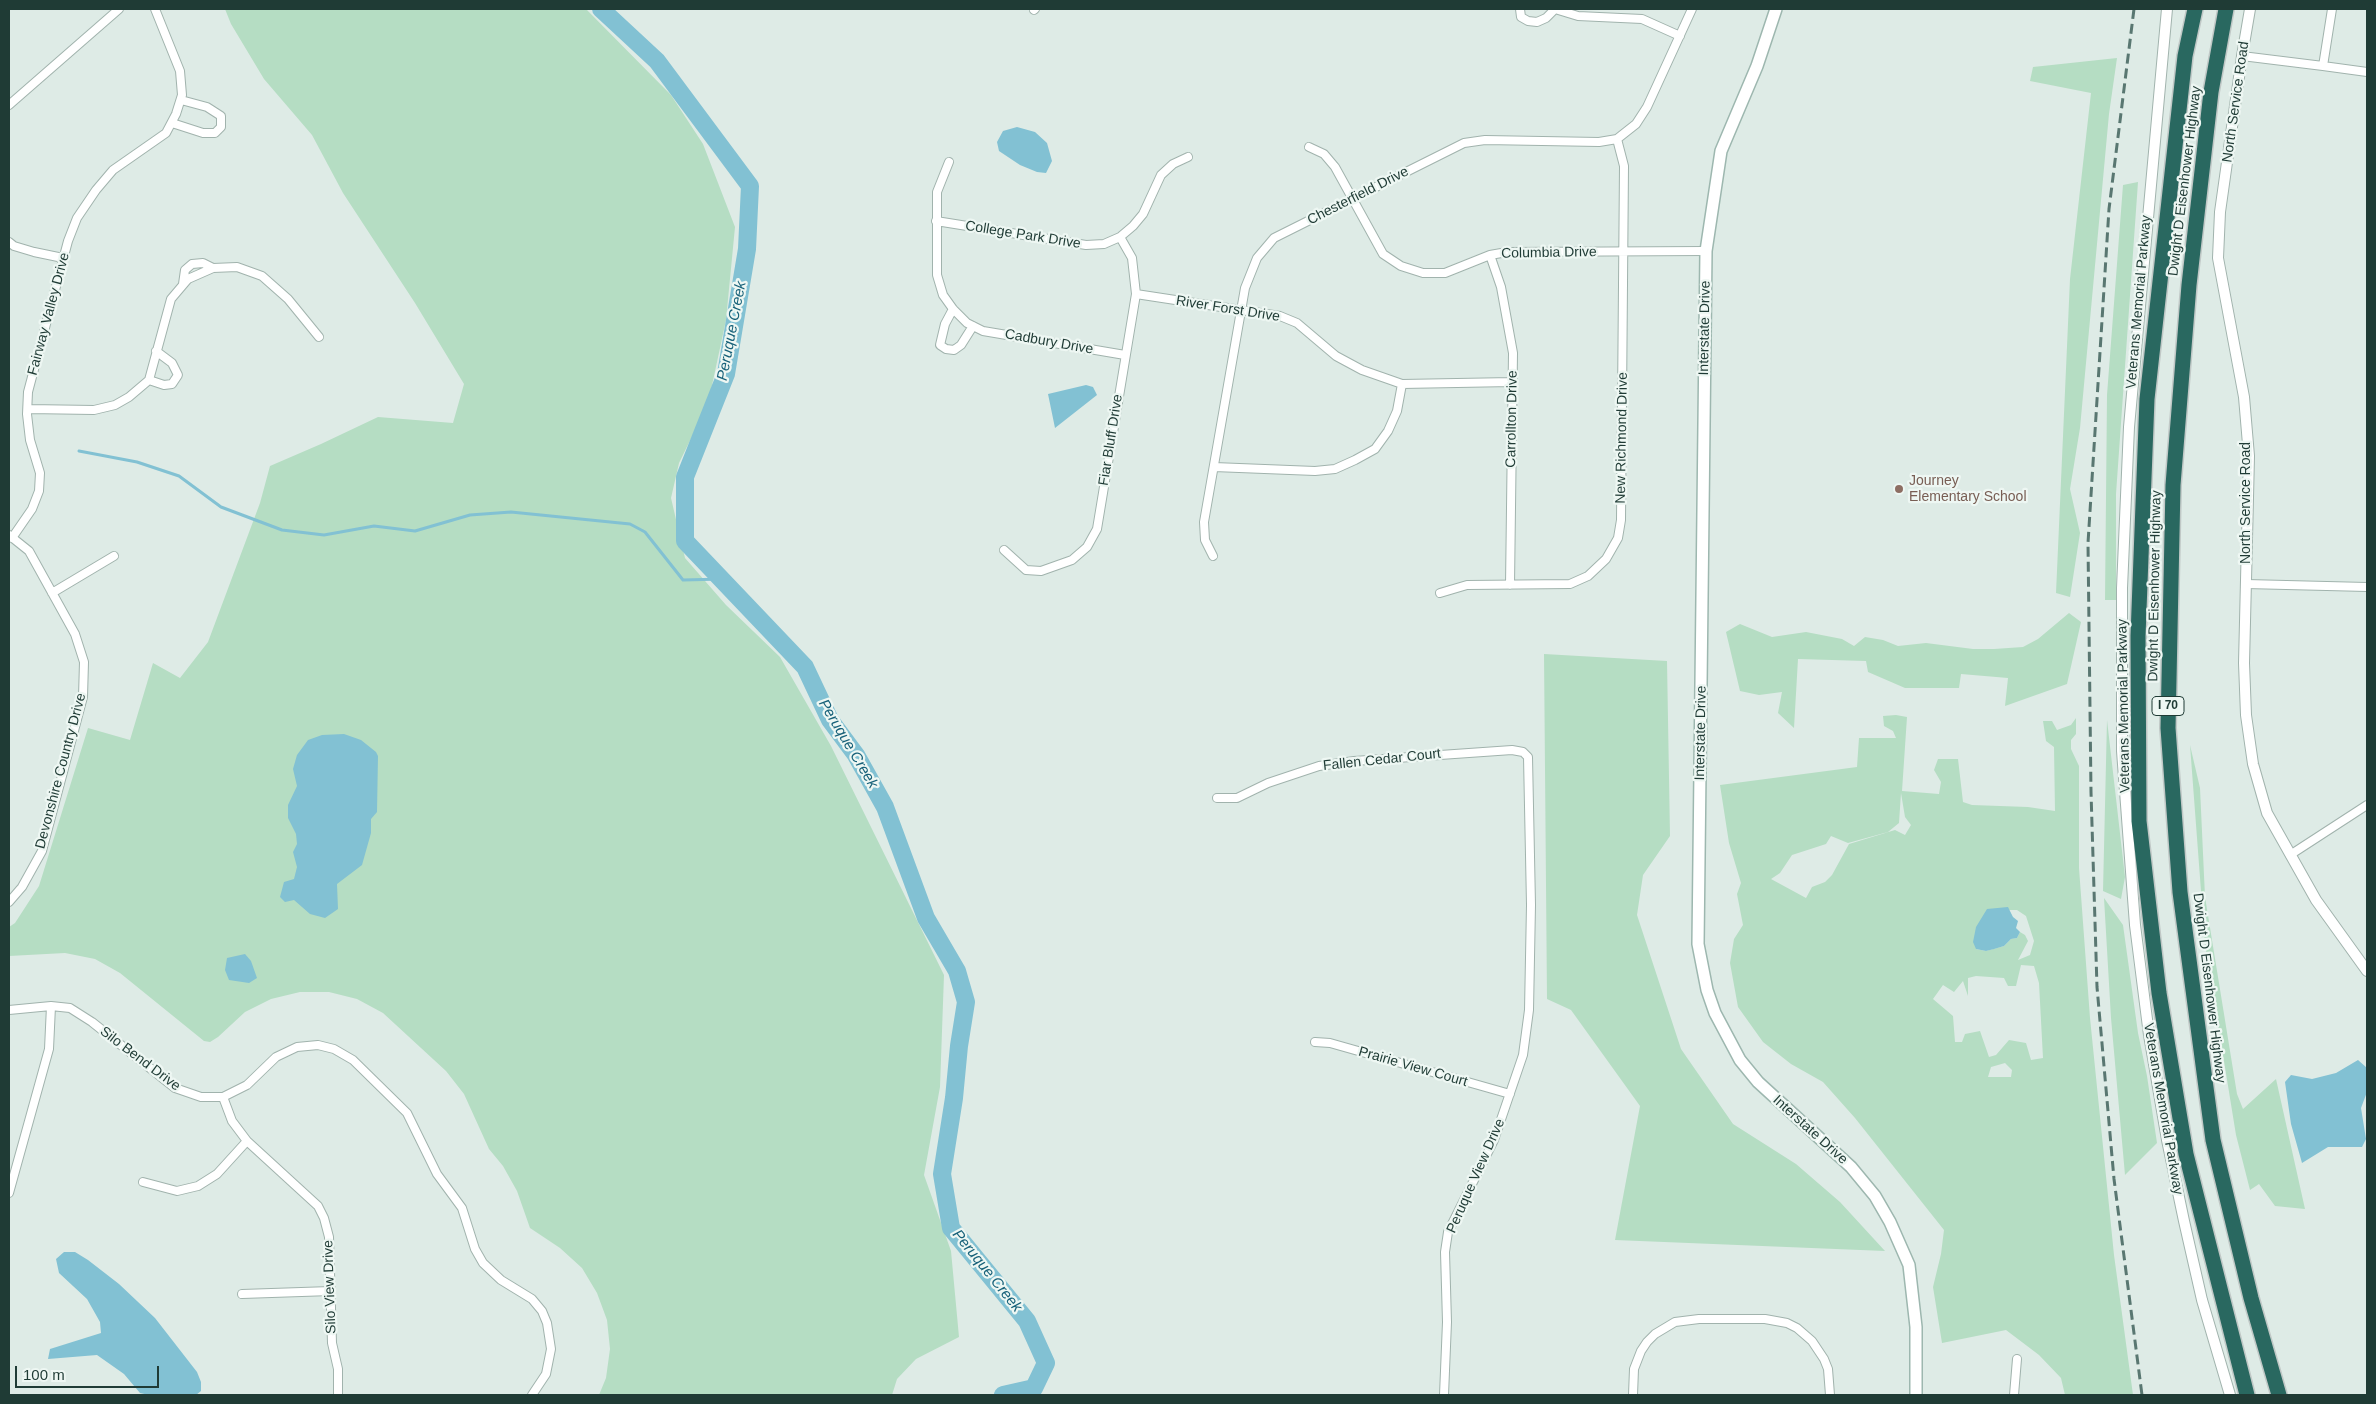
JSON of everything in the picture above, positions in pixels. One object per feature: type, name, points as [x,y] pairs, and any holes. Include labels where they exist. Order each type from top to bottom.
[{"type":"highway","name":"Dwight D Eisenhower Highway","points":[[2195,9],[2185,56],[2147,399],[2138,636],[2139,821],[2160,993],[2186,1154],[2247,1395]]},
{"type":"highway","name":"Dwight D Eisenhower Highway","points":[[2226,9],[2211,92],[2190,276],[2173,485],[2168,728],[2180,892],[2212,1140],[2251,1298],[2280,1395]]},
{"type":"main road","name":"Interstate Drive","points":[[1776,9],[1757,66],[1721,151],[1706,252],[1698,944],[1707,990],[1712,1005],[1726,1036],[1740,1060],[1763,1087],[1851,1167],[1875,1196],[1890,1222],[1909,1264],[1916,1327],[1916,1395]]},
{"type":"street","points":[[9,105],[119,9]]},
{"type":"street","name":"Fairway Valley Drive","points":[[11,536],[32,509],[40,491],[40,473],[30,440],[28,392],[63,258],[77,218],[96,190],[113,170],[156,142],[166,133],[181,100],[180,71],[155,9]]},
{"type":"street","points":[[1520,9],[1522,17],[1528,21],[1537,22],[1552,14],[1555,9],[1578,16],[1642,20],[1680,36]]},
{"type":"street","points":[[1617,139],[1636,124],[1647,107],[1692,9]]},
{"type":"street","name":"Veterans Memorial Parkway","points":[[2167,9],[2129,427],[2122,597],[2122,751],[2135,924],[2149,1035],[2167,1140],[2184,1221],[2202,1300],[2230,1395]]},
{"type":"street","name":"North Service Road","points":[[2250,9],[2220,212],[2218,258],[2245,407],[2249,456],[2244,663],[2246,716],[2253,764],[2267,813],[2316,900],[2367,971]]},
{"type":"street","points":[[2323,66],[2332,9]]},
{"type":"street","points":[[2242,56],[2367,72]]},
{"type":"street","points":[[172,123],[203,133],[215,133],[221,127],[220,116],[207,107],[181,100]]},
{"type":"street","name":"Chesterfield Drive","points":[[1213,556],[1205,540],[1204,522],[1245,288],[1257,258],[1274,238],[1464,143],[1485,140],[1599,142],[1617,139]]},
{"type":"street","name":"New Richmond Drive","points":[[1440,593],[1467,586],[1570,584],[1588,576],[1606,559],[1618,538],[1621,520],[1624,166],[1617,139]]},
{"type":"street","name":"Columbia Drive","points":[[1310,147],[1324,154],[1335,167],[1383,254],[1401,266],[1423,273],[1445,273],[1490,256],[1507,252],[1706,252]]},
{"type":"street","name":"College Park Drive","points":[[936,221],[1086,245],[1104,244],[1120,237],[1143,214],[1161,176],[1173,164],[1188,157]]},
{"type":"street","name":"Cadbury Drive","points":[[949,162],[937,192],[937,274],[943,295],[953,309],[966,323],[983,331],[1125,355]]},
{"type":"street","name":"Fiar Bluff Drive","points":[[1004,550],[1026,570],[1041,570],[1072,560],[1087,547],[1096,529],[1136,294],[1132,258],[1120,237]]},
{"type":"street","points":[[9,242],[14,246],[34,252],[63,258]]},
{"type":"street","name":"Carrollton Drive","points":[[1490,256],[1501,288],[1513,353],[1510,585]]},
{"type":"street","points":[[183,286],[185,270],[192,264],[203,262],[213,268]]},
{"type":"street","points":[[28,409],[94,410],[115,405],[149,380],[171,299],[188,280],[213,268],[237,267],[262,276],[288,299],[319,337]]},
{"type":"street","name":"River Forst Drive","points":[[1136,294],[1280,316],[1297,323],[1336,356],[1362,370],[1402,384],[1512,382]]},
{"type":"street","points":[[953,309],[945,324],[940,345],[946,349],[954,350],[961,345],[973,326]]},
{"type":"street","points":[[149,380],[164,385],[172,384],[178,375],[172,363],[156,351]]},
{"type":"street","points":[[1214,467],[1335,470],[1375,449],[1388,431],[1397,411],[1402,384]]},
{"type":"street","name":"Devonshire Country Drive","points":[[9,902],[22,887],[42,851],[83,697],[84,662],[75,634],[29,551],[11,536]]},
{"type":"street","points":[[52,593],[114,556]]},
{"type":"street","points":[[2246,584],[2367,587]]},
{"type":"street","name":"Fallen Cedar Court","points":[[1218,798],[1237,798],[1268,783],[1319,766],[1354,760],[1474,751],[1512,750],[1523,752]]},
{"type":"street","name":"Peruque View Drive","points":[[1444,1395],[1447,1322],[1445,1252],[1448,1232],[1494,1140],[1523,1055],[1531,985],[1530,767],[1528,757],[1523,752]]},
{"type":"street","points":[[2290,855],[2367,805]]},
{"type":"street","points":[[9,1194],[49,1049],[51,1006]]},
{"type":"street","name":"Silo Bend Drive","points":[[9,1010],[51,1006],[70,1008],[92,1022],[175,1088],[201,1097],[223,1097],[247,1085],[276,1057],[298,1047],[318,1045],[334,1049],[353,1060],[407,1113],[437,1174],[462,1208],[475,1249],[483,1263],[501,1280],[532,1299],[542,1311],[548,1323],[551,1348],[546,1374],[532,1395]]},
{"type":"street","name":"Prairie View Court","points":[[1315,1042],[1330,1043],[1510,1094]]},
{"type":"street","name":"Silo View Drive","points":[[223,1097],[232,1120],[248,1141],[318,1206],[324,1218],[329,1237],[332,1343],[339,1381],[338,1395]]},
{"type":"street","points":[[143,1182],[177,1190],[198,1186],[217,1174],[248,1141]]},
{"type":"street","points":[[242,1294],[331,1291]]},
{"type":"street","points":[[1633,1395],[1633,1380],[1637,1359],[1647,1342],[1655,1334],[1670,1325],[1685,1320],[1727,1319],[1777,1320],[1797,1328],[1812,1341],[1824,1359],[1828,1369],[1830,1395]]},
{"type":"street","points":[[2014,1395],[2017,1359]]},
{"type":"green space","points":[[225,9],[586,9],[671,95],[703,144],[735,227],[726,320],[708,404],[679,463],[671,498],[685,558],[726,605],[780,657],[831,746],[944,975],[940,1087],[924,1175],[951,1251],[959,1337],[916,1359],[897,1379],[892,1395],[599,1395],[606,1378],[610,1349],[607,1320],[597,1293],[582,1268],[560,1248],[530,1228],[517,1191],[503,1166],[489,1149],[464,1094],[446,1071],[383,1013],[357,999],[329,992],[300,992],[271,999],[245,1012],[210,1042],[204,1041],[120,973],[95,959],[65,953],[9,956],[9,927],[15,923],[39,886],[88,728],[130,740],[153,663],[180,678],[208,642],[260,503],[270,466],[378,417],[453,423],[464,384],[415,303],[343,193],[312,135],[264,79],[231,24]]},
{"type":"green space","points":[[2117,58],[2109,114],[2080,428],[2070,489],[2080,533],[2070,597],[2056,593],[2070,279],[2091,93],[2030,81],[2033,67]]},
{"type":"green space","points":[[2138,182],[2116,494],[2116,600],[2105,600],[2107,395],[2123,185]]},
{"type":"green space","points":[[2069,613],[2081,622],[2067,684],[2005,706],[2008,678],[1961,674],[1959,688],[1905,688],[1868,672],[1866,661],[1798,659],[1794,728],[1778,713],[1782,692],[1759,695],[1740,691],[1726,632],[1740,624],[1772,637],[1806,632],[1842,639],[1854,646],[1865,637],[1883,640],[1898,646],[1926,643],[1973,649],[1994,649],[2023,647],[2038,639]]},
{"type":"green space","points":[[1544,654],[1667,661],[1670,836],[1643,875],[1637,915],[1681,1049],[1733,1124],[1796,1164],[1840,1202],[1885,1251],[1615,1240],[1640,1106],[1571,1010],[1547,999]]},
{"type":"green space","points":[[1896,715],[1907,717],[1902,791],[1939,794],[1941,782],[1934,770],[1938,759],[1958,759],[1963,802],[1972,805],[2028,807],[2055,811],[2054,747],[2046,741],[2043,721],[2052,721],[2057,730],[2071,725],[2076,718],[2076,734],[2071,740],[2071,749],[2079,766],[2079,868],[2090,1018],[2114,1255],[2133,1395],[2065,1395],[2061,1378],[2039,1355],[2006,1330],[1942,1343],[1933,1287],[1941,1254],[1944,1230],[1855,1118],[1823,1082],[1791,1064],[1763,1042],[1738,1007],[1730,963],[1734,939],[1743,925],[1737,894],[1741,883],[1729,843],[1720,785],[1857,767],[1859,738],[1896,738],[1893,731],[1884,726],[1883,716]],"holes":[[[1901,793],[1905,817],[1911,825],[1905,835],[1895,830],[1849,844],[1832,875],[1825,882],[1812,887],[1806,898],[1771,879],[1780,873],[1792,855],[1826,844],[1831,836],[1848,843],[1888,832],[1899,823]],[[1999,910],[2017,910],[2026,916],[2034,941],[2030,955],[2018,960],[2028,941],[2025,935],[2020,932],[2017,938],[2011,939],[2004,946],[1986,951],[1976,949]],[[2021,965],[2034,966],[2039,983],[2043,1058],[2031,1060],[2026,1043],[2009,1040],[1996,1055],[1989,1057],[1980,1031],[1965,1034],[1962,1042],[1955,1042],[1953,1016],[1933,999],[1943,985],[1954,992],[1963,981],[1968,996],[1968,978],[1976,976],[2004,978],[2008,986],[2016,986]],[[2005,1063],[2012,1070],[2011,1077],[1988,1077],[1991,1067]]]},
{"type":"green space","points":[[2107,720],[2125,877],[2121,899],[2103,891]]},
{"type":"green space","points":[[2190,745],[2200,788],[2205,897],[2237,1094],[2243,1109],[2276,1079],[2305,1209],[2275,1206],[2259,1184],[2250,1190],[2236,1135],[2205,944]]},
{"type":"green space","points":[[2104,898],[2123,925],[2138,1033],[2147,1076],[2157,1143],[2125,1175],[2111,1018]]},
{"type":"water","points":[[1017,127],[1035,132],[1047,143],[1052,161],[1046,173],[1037,172],[1020,165],[999,151],[997,142],[1003,131]]},
{"type":"water","points":[[1086,385],[1093,387],[1097,395],[1055,428],[1048,394]]},
{"type":"water","points":[[344,734],[361,740],[376,752],[378,756],[377,812],[371,819],[371,833],[362,865],[337,884],[338,909],[325,918],[310,914],[294,900],[285,902],[280,897],[284,882],[294,879],[297,867],[293,852],[297,844],[296,834],[288,818],[288,805],[297,786],[293,769],[297,755],[308,740],[322,735]]},
{"type":"water","points":[[2008,907],[2013,917],[2018,921],[2016,928],[2020,932],[2017,938],[2011,939],[2004,946],[1994,949],[1986,951],[1976,949],[1973,942],[1976,927],[1987,909]]},
{"type":"water","points":[[245,954],[251,961],[257,978],[249,983],[229,980],[225,970],[227,958]]},
{"type":"water","points":[[2358,1060],[2367,1068],[2367,1092],[2361,1108],[2366,1139],[2362,1147],[2328,1147],[2302,1163],[2291,1124],[2285,1082],[2291,1075],[2312,1079],[2336,1073]]},
{"type":"water","points":[[64,1252],[75,1252],[88,1260],[119,1284],[155,1318],[197,1372],[201,1382],[201,1391],[196,1395],[149,1395],[140,1393],[124,1374],[97,1355],[48,1359],[50,1349],[101,1333],[100,1322],[87,1299],[59,1273],[56,1259]]},
{"type":"waterway","name":"Peruque Creek","points":[[601,9],[657,61],[750,186],[747,249],[726,374],[685,477],[685,541],[805,667],[830,720],[856,755],[885,807],[926,918],[957,971],[966,1002],[942,1174],[951,1228],[1027,1321],[1046,1363],[1034,1388],[1003,1395]]},
{"type":"waterway","points":[[79,451],[137,462],[179,476],[221,507],[282,530],[324,535],[374,526],[415,531],[470,515],[511,512],[630,524],[645,532],[683,580],[723,579]]},
{"type":"railway","points":[[2134,9],[2109,209],[2088,543],[2091,792],[2097,987],[2114,1179],[2142,1395]]},
{"type":"place","name":"Journey Elementary School","points":[[1899,489]]}]
